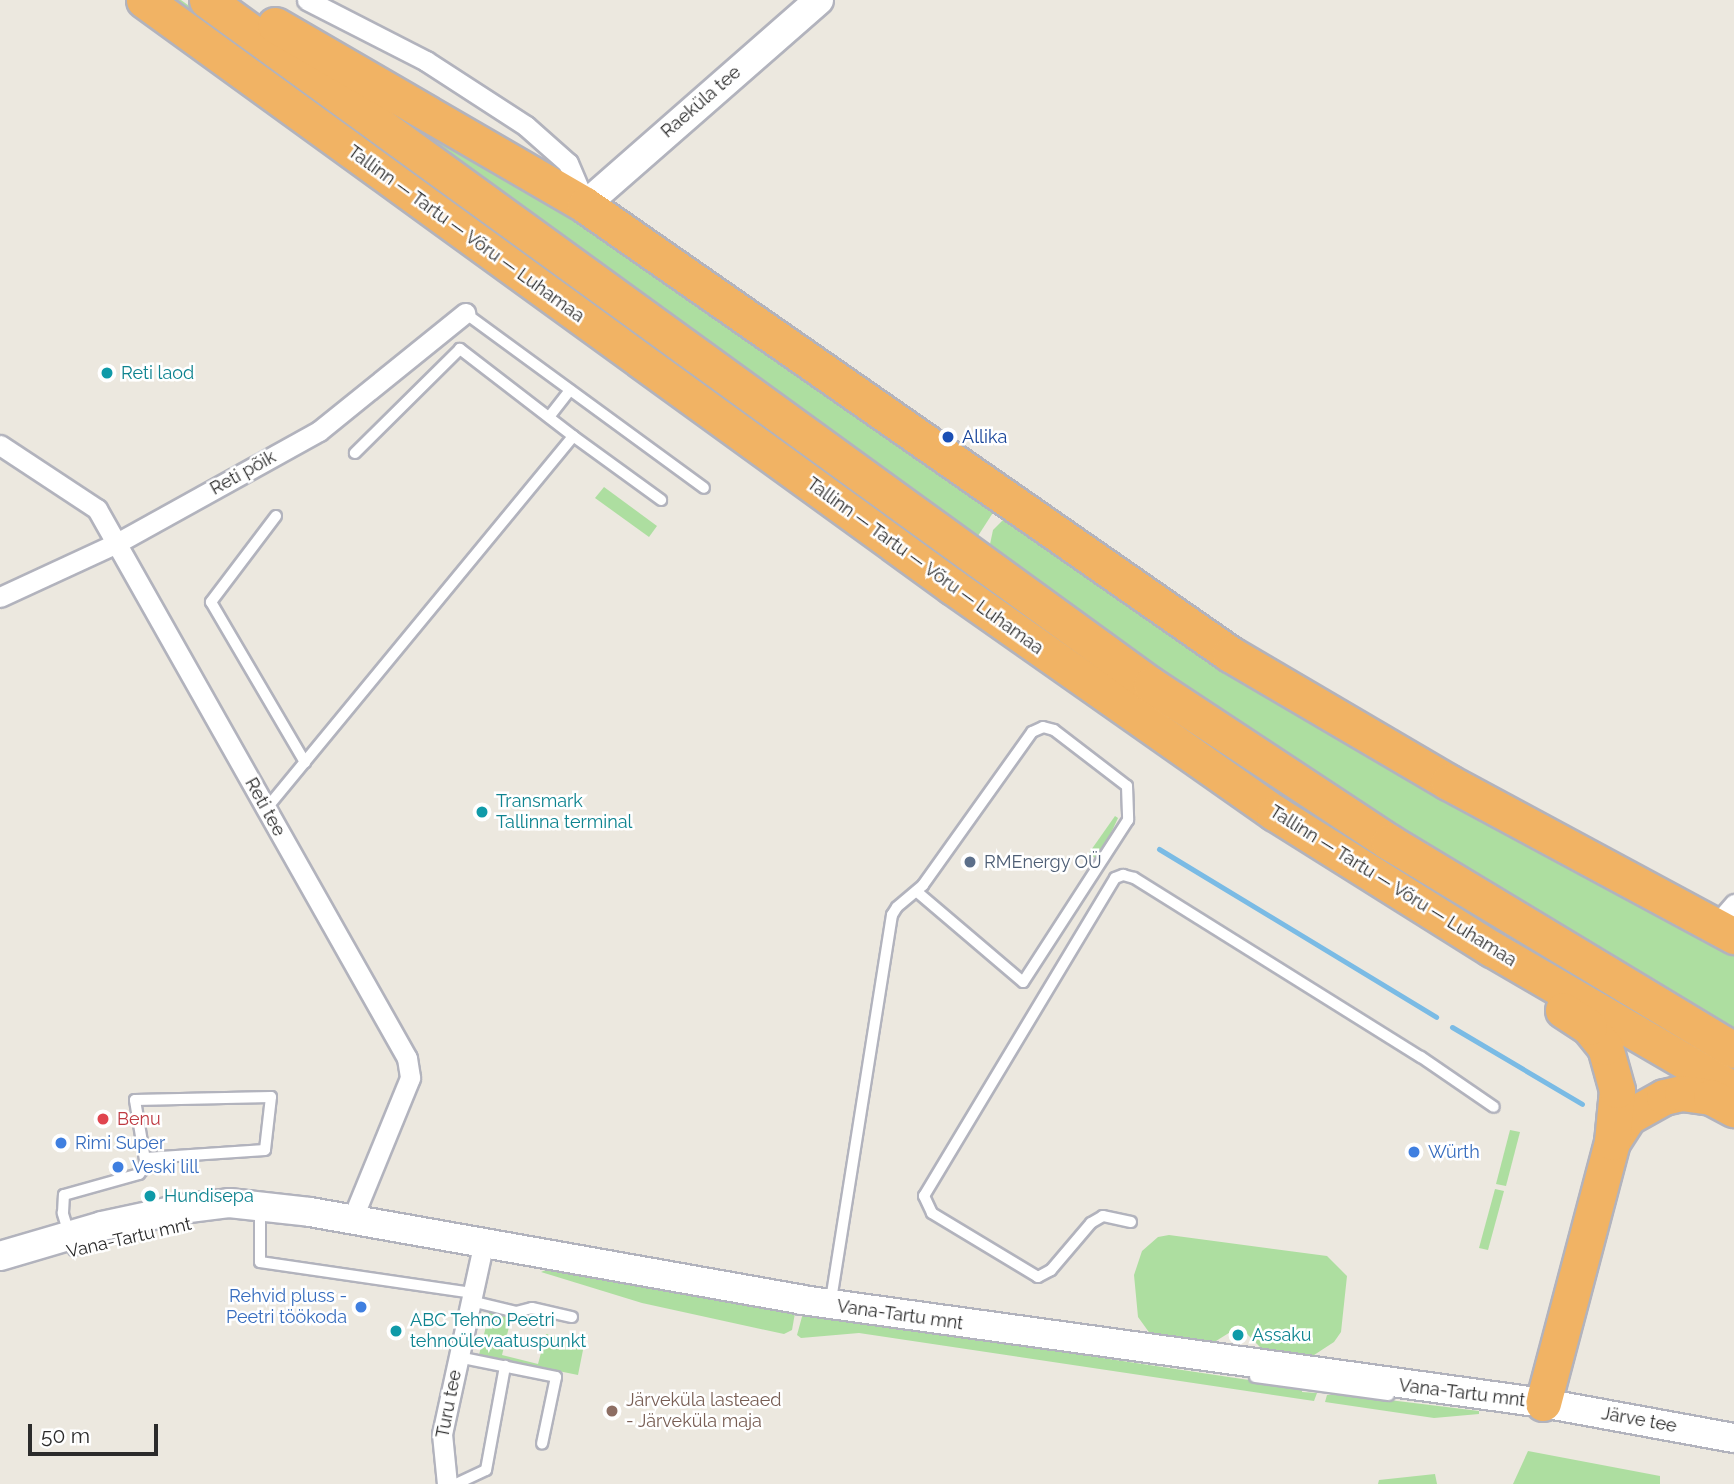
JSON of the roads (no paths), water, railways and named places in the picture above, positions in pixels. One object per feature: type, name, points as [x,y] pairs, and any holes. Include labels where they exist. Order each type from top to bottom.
[{"type":"highway","name":"Tallinn — Tartu — Võru — Luhamaa","points":[[144,0],[942,580],[1275,813],[1492,949],[1734,1090]]},
{"type":"highway","name":"Tallinn — Tartu — Võru — Luhamaa","points":[[207,0],[1162,692],[1389,842],[1734,1050]]},
{"type":"highway","points":[[236,0],[585,205],[1230,654],[1448,782],[1728,922]]},
{"type":"highway","points":[[1492,949],[1533,990],[1589,1027],[1605,1047],[1617,1090],[1612,1142],[1543,1403]]},
{"type":"highway","points":[[1612,1142],[1628,1117],[1664,1097],[1682,1093],[1712,1097],[1734,1109]]},
{"type":"street","points":[[307,0],[426,61],[526,126],[568,163],[585,205]]},
{"type":"street","name":"Raeküla tee","points":[[585,205],[819,0]]},
{"type":"street","name":"Reti põik","points":[[0,597],[117,543],[319,431],[465,313]]},
{"type":"street","name":"Reti tee","points":[[0,445],[97,509],[407,1058],[410,1078],[353,1217]]},
{"type":"street","name":"Vana-Tartu mnt","points":[[0,1272],[72,1243],[102,1226],[229,1203],[260,1210],[353,1217],[831,1304],[1121,1348],[1543,1403]]},
{"type":"street","name":"Vana-Tartu mnt","points":[[0,1256],[260,1210]]},
{"type":"street","name":"Turu tee","points":[[447,1484],[442,1434],[484,1242]]},
{"type":"street","name":"Järve tee","points":[[1543,1403],[1734,1438]]},
{"type":"lane","points":[[465,313],[704,488]]},
{"type":"lane","points":[[355,453],[460,349],[661,500]]},
{"type":"lane","points":[[548,417],[570,390]]},
{"type":"lane","points":[[266,809],[573,436]]},
{"type":"lane","points":[[801,477],[844,523]]},
{"type":"lane","points":[[276,516],[211,602],[305,762]]},
{"type":"lane","points":[[903,569],[942,580]]},
{"type":"lane","points":[[831,1304],[892,915],[916,891],[1032,732],[1043,727],[1054,730],[1127,786],[1128,820],[1023,982],[916,891]]},
{"type":"lane","points":[[1131,1222],[1103,1216],[1091,1223],[1051,1270],[1038,1277],[932,1213],[924,1196],[1115,878],[1123,875],[1134,877],[1421,1056],[1494,1107]]},
{"type":"lane","points":[[72,1243],[63,1213],[64,1195],[139,1174],[146,1158],[135,1100],[271,1097],[265,1150],[146,1158]]},
{"type":"lane","points":[[260,1210],[260,1262],[472,1297],[516,1312],[532,1308],[572,1317]]},
{"type":"lane","points":[[1121,1348],[1232,1373]]},
{"type":"lane","points":[[458,1357],[556,1377],[542,1444]]},
{"type":"lane","points":[[456,1484],[486,1470],[505,1366]]},
{"type":"lane","points":[[1245,1375],[1402,1397],[1447,1391]]},
{"type":"waterway","points":[[1159,849],[1436,1017]]},
{"type":"waterway","points":[[1452,1027],[1582,1104]]},
{"type":"place","name":"Reti laod","points":[[107,373]]},
{"type":"place","name":"Allika","points":[[948,437]]},
{"type":"place","name":"Transmark Tallinna terminal","points":[[482,812]]},
{"type":"place","name":"RMEnergy OÜ","points":[[970,862]]},
{"type":"place","name":"Benu","points":[[103,1119]]},
{"type":"place","name":"Rimi Super","points":[[61,1143]]},
{"type":"place","name":"Würth","points":[[1414,1152]]},
{"type":"place","name":"Veski lill","points":[[118,1167]]},
{"type":"place","name":"Hundisepa","points":[[150,1196]]},
{"type":"place","name":"Rehvid pluss - Peetri töökoda","points":[[361,1307]]},
{"type":"place","name":"ABC Tehno Peetri tehnoülevaatuspunkt","points":[[396,1331]]},
{"type":"place","name":"Assaku","points":[[1238,1335]]},
{"type":"place","name":"Järveküla lasteaed - Järveküla maja","points":[[612,1411]]}]
